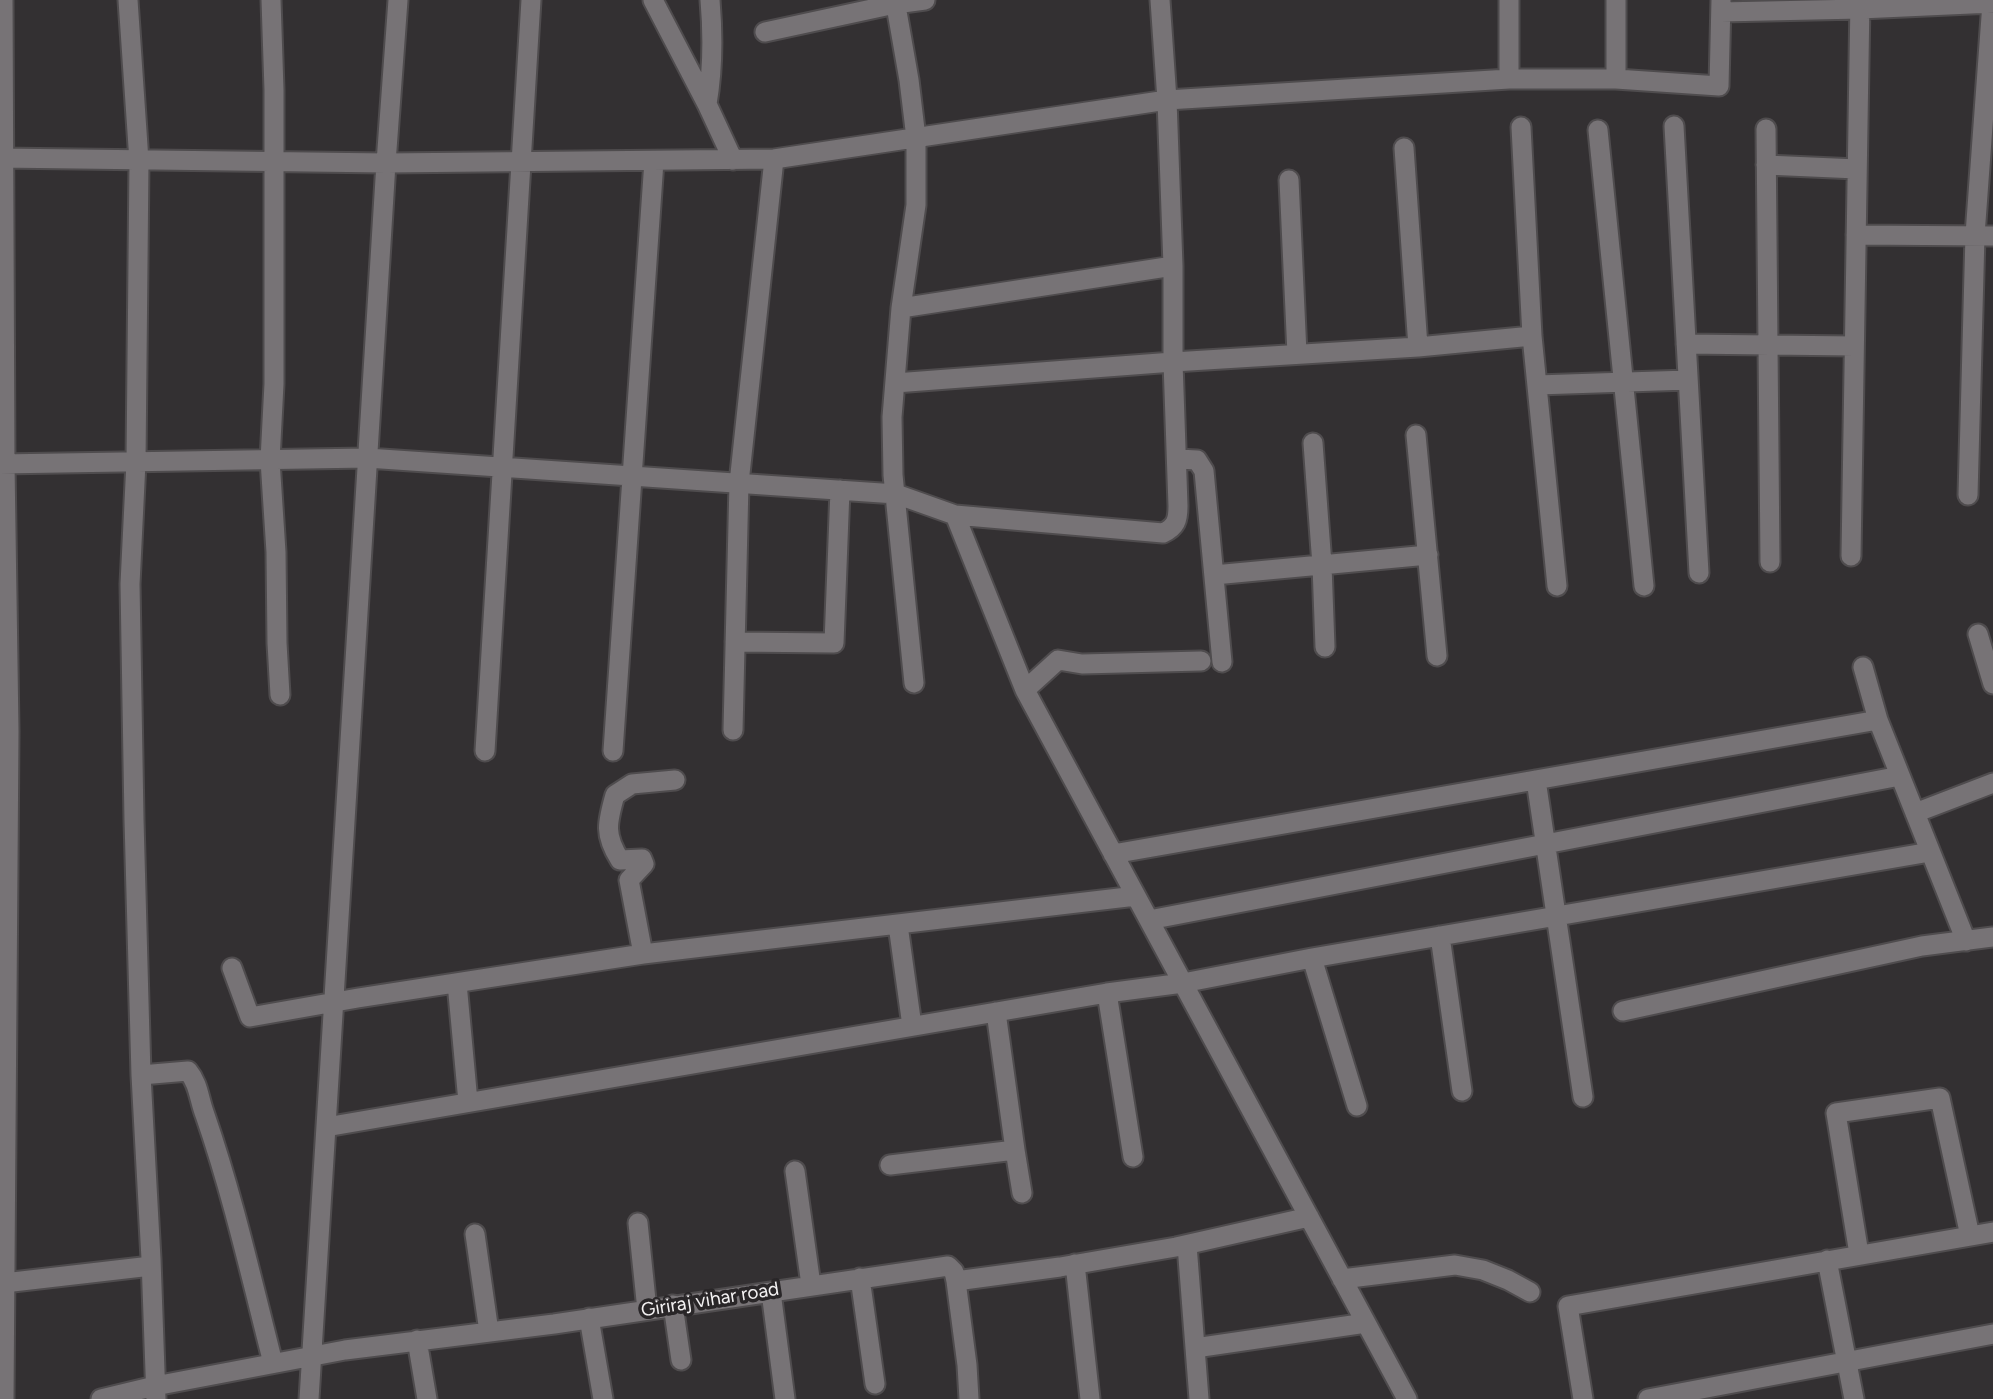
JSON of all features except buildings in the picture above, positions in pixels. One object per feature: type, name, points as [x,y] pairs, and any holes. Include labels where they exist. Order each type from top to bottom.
[{"type":"street","points":[[3,0],[4,1399]]},
{"type":"street","points":[[128,0],[139,161],[136,462],[130,584],[134,820],[141,1075],[156,1392]]},
{"type":"street","points":[[271,0],[274,90],[274,384],[270,460],[280,695]]},
{"type":"street","points":[[309,1399],[398,0]]},
{"type":"street","points":[[485,751],[530,0]]},
{"type":"street","points":[[653,0],[733,160]]},
{"type":"street","points":[[707,104],[711,83],[713,36],[710,0]]},
{"type":"street","points":[[765,32],[895,2],[925,0]]},
{"type":"street","points":[[3,464],[367,458],[896,494],[955,515],[1163,533],[1172,529],[1178,520],[1178,459],[1167,100],[1160,0]]},
{"type":"street","points":[[1509,0],[1509,79]]},
{"type":"street","points":[[1616,0],[1616,79]]},
{"type":"street","points":[[895,2],[916,138],[916,205],[901,308],[892,418],[893,475],[914,683]]},
{"type":"street","points":[[2,158],[386,163],[774,159],[1167,100],[1509,79],[1616,79],[1719,86],[1721,6],[1993,3],[1984,236],[1968,495]]},
{"type":"street","points":[[1851,556],[1860,4]]},
{"type":"street","points":[[1674,126],[1699,573]]},
{"type":"street","points":[[1521,127],[1532,336],[1557,586]]},
{"type":"street","points":[[1766,129],[1770,562]]},
{"type":"street","points":[[1598,130],[1644,586]]},
{"type":"street","points":[[1404,148],[1418,347]]},
{"type":"street","points":[[733,730],[739,483],[774,159]]},
{"type":"street","points":[[613,751],[654,161]]},
{"type":"street","points":[[1766,165],[1857,169]]},
{"type":"street","points":[[1289,180],[1297,354]]},
{"type":"street","points":[[1856,235],[1984,236]]},
{"type":"street","points":[[901,308],[1173,266]]},
{"type":"street","points":[[895,383],[1418,347],[1532,336]]},
{"type":"street","points":[[1686,345],[1854,346]]},
{"type":"street","points":[[1537,385],[1688,380]]},
{"type":"street","points":[[1416,435],[1437,656]]},
{"type":"street","points":[[1313,443],[1325,647]]},
{"type":"street","points":[[1178,459],[1196,460],[1204,471],[1222,662]]},
{"type":"street","points":[[735,642],[834,643],[840,490]]},
{"type":"street","points":[[955,515],[1025,690],[1407,1399]]},
{"type":"street","points":[[1214,575],[1428,555]]},
{"type":"street","points":[[1978,634],[1993,684]]},
{"type":"street","points":[[1025,690],[1058,660],[1082,664],[1201,661]]},
{"type":"street","points":[[1863,667],[1878,720],[1966,941]]},
{"type":"street","points":[[1113,854],[1878,720]]},
{"type":"street","points":[[1149,920],[1900,776]]},
{"type":"street","points":[[643,954],[629,880],[644,864],[642,859],[620,860],[611,846],[608,822],[615,795],[632,784],[675,780]]},
{"type":"street","points":[[1535,780],[1583,1097]]},
{"type":"street","points":[[1915,813],[1993,783]]},
{"type":"street","points":[[326,1126],[1107,993],[1183,983],[1312,958],[1930,852]]},
{"type":"street","points":[[232,968],[250,1017],[643,954],[1136,896]]},
{"type":"street","points":[[898,925],[912,1026]]},
{"type":"street","points":[[1440,936],[1462,1091]]},
{"type":"street","points":[[1623,1011],[1922,946],[1993,937]]},
{"type":"street","points":[[1312,958],[1357,1107]]},
{"type":"street","points":[[457,982],[468,1102]]},
{"type":"street","points":[[1107,993],[1133,1157]]},
{"type":"street","points":[[996,1012],[1022,1193]]},
{"type":"street","points":[[141,1075],[188,1071],[196,1080],[201,1107],[218,1154],[274,1363]]},
{"type":"street","points":[[1859,1254],[1836,1113],[1940,1098],[1970,1236]]},
{"type":"street","points":[[890,1165],[1015,1150]]},
{"type":"street","points":[[795,1171],[811,1285]]},
{"type":"street","points":[[970,1399],[956,1281],[1187,1245],[1309,1217]]},
{"type":"street","points":[[638,1223],[647,1310]]},
{"type":"street","points":[[1583,1399],[1568,1307],[1993,1232]]},
{"type":"street","points":[[475,1234],[489,1332]]},
{"type":"street","points":[[1187,1245],[1199,1399]]},
{"type":"street","points":[[1827,1260],[1854,1399]]},
{"type":"street","points":[[1075,1264],[1090,1399]]},
{"type":"street","name":"Giriraj vihar road","points":[[101,1399],[156,1392],[312,1355],[647,1310],[948,1265],[954,1272],[956,1281]]},
{"type":"street","points":[[1342,1279],[1455,1265],[1483,1270],[1530,1292]]},
{"type":"street","points":[[4,1283],[151,1266]]},
{"type":"street","points":[[860,1278],[875,1384]]},
{"type":"street","points":[[771,1292],[785,1399]]},
{"type":"street","points":[[673,1305],[681,1360]]},
{"type":"street","points":[[589,1318],[603,1399]]},
{"type":"street","points":[[1195,1348],[1366,1323]]},
{"type":"street","points":[[1648,1399],[1993,1334]]},
{"type":"street","points":[[417,1340],[427,1399]]}]
